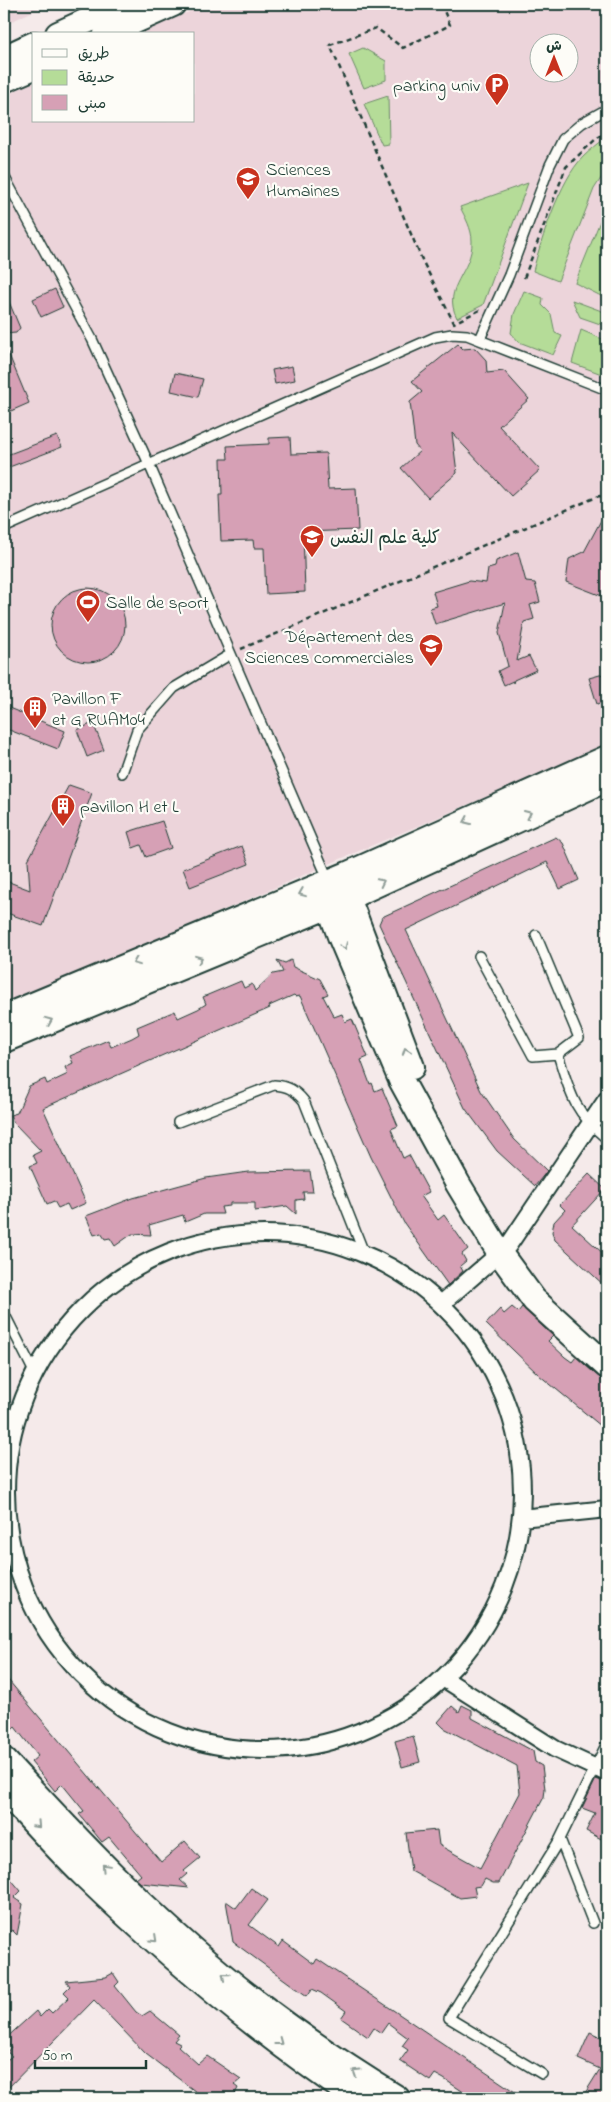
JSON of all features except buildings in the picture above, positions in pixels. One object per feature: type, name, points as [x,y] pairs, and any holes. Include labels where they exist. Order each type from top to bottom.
[{"type":"main road","points":[[62,32],[124,4]]},
{"type":"main road","points":[[110,32],[173,4]]},
{"type":"main road","points":[[4,58],[32,45]]},
{"type":"main road","points":[[4,80],[32,68]]},
{"type":"main road","points":[[4,1017],[329,882],[607,758]]},
{"type":"main road","points":[[4,1040],[339,902],[607,778]]},
{"type":"main road","points":[[329,882],[436,1120],[504,1251],[534,1300],[607,1366]]},
{"type":"main road","points":[[504,1251],[562,1310],[607,1349]]},
{"type":"main road","points":[[4,1760],[117,1879],[175,1934],[257,2003],[333,2058],[397,2098]]},
{"type":"main road","points":[[4,1790],[84,1874],[167,1951],[246,2017],[356,2098]]},
{"type":"street","points":[[441,1304],[504,1251],[607,1099]]},
{"type":"street","points":[[252,1235],[286,1236],[321,1241],[364,1253],[414,1283],[441,1304],[464,1329],[484,1356],[500,1386],[509,1410],[519,1451],[522,1485],[521,1518],[515,1554],[504,1588],[488,1621],[467,1651],[443,1678],[417,1700],[388,1718],[356,1732],[307,1745],[256,1749],[221,1746],[188,1738],[156,1726],[126,1709],[98,1689],[73,1666],[52,1639],[34,1610],[20,1578],[11,1545],[5,1511],[6,1477],[10,1443],[19,1410],[34,1372],[71,1322],[95,1298],[123,1277],[152,1260],[184,1247],[218,1239],[252,1235]]},
{"type":"street","points":[[521,1518],[607,1509]]},
{"type":"street","points":[[443,1678],[555,1748],[601,1770]]},
{"type":"lane","points":[[480,339],[509,275],[550,164],[563,139],[582,123],[607,109]]},
{"type":"lane","points":[[4,176],[92,339],[149,464],[329,882]]},
{"type":"lane","points":[[4,528],[435,337],[452,334],[480,339],[607,390]]},
{"type":"lane","points":[[122,774],[137,730],[174,688],[231,654]]},
{"type":"lane","points":[[479,956],[533,1056],[558,1054],[579,1038],[536,935]]},
{"type":"lane","points":[[558,1054],[578,1110],[590,1125],[607,1139]]},
{"type":"lane","points":[[178,1122],[274,1084],[286,1086],[296,1091],[304,1101],[364,1253]]},
{"type":"lane","points":[[4,1313],[34,1372]]},
{"type":"lane","points":[[542,2074],[449,2018],[601,1770],[607,1743]]},
{"type":"lane","points":[[560,1839],[593,1923]]},
{"type":"path","points":[[441,4],[450,26],[402,48],[376,28],[330,45],[423,262],[454,323],[483,309]]},
{"type":"path","points":[[524,278],[566,167],[597,138],[607,133]]},
{"type":"path","points":[[231,654],[599,496],[607,498]]},
{"type":"shaded area","points":[[4,4],[48,4],[4,25]]},
{"type":"shaded area","points":[[206,4],[607,4],[607,745],[4,1006],[4,96],[32,83],[32,122],[195,122],[195,32],[144,32]]},
{"type":"green space","points":[[363,48],[386,61],[386,80],[364,88],[349,54]]},
{"type":"green space","points":[[388,96],[389,144],[382,145],[364,104]]},
{"type":"green space","points":[[607,137],[607,169],[594,189],[558,281],[533,271],[546,227],[567,180],[583,157]]},
{"type":"green space","points":[[528,183],[483,305],[457,318],[453,307],[453,297],[455,288],[468,262],[472,241],[470,228],[460,207]]},
{"type":"green space","points":[[607,204],[607,299],[575,283]]},
{"type":"green space","points":[[524,291],[543,298],[542,305],[551,314],[555,333],[562,336],[553,355],[519,342],[511,333],[514,314]]},
{"type":"green space","points":[[572,300],[607,313],[606,326],[580,317]]},
{"type":"green space","points":[[581,330],[607,341],[607,376],[572,363]]},
{"type":"place","name":"parking univ","points":[[497,106]]},
{"type":"place","name":"Sciences Humaines","points":[[248,200]]},
{"type":"place","name":"كلية علم النفس","points":[[312,558]]},
{"type":"place","name":"Salle de sport","points":[[88,623]]},
{"type":"place","name":"Département des Sciences commerciales","points":[[431,667]]},
{"type":"place","name":"Pavillon F et G RUAM04","points":[[35,729]]},
{"type":"place","name":"pavillon H et L","points":[[63,827]]}]
